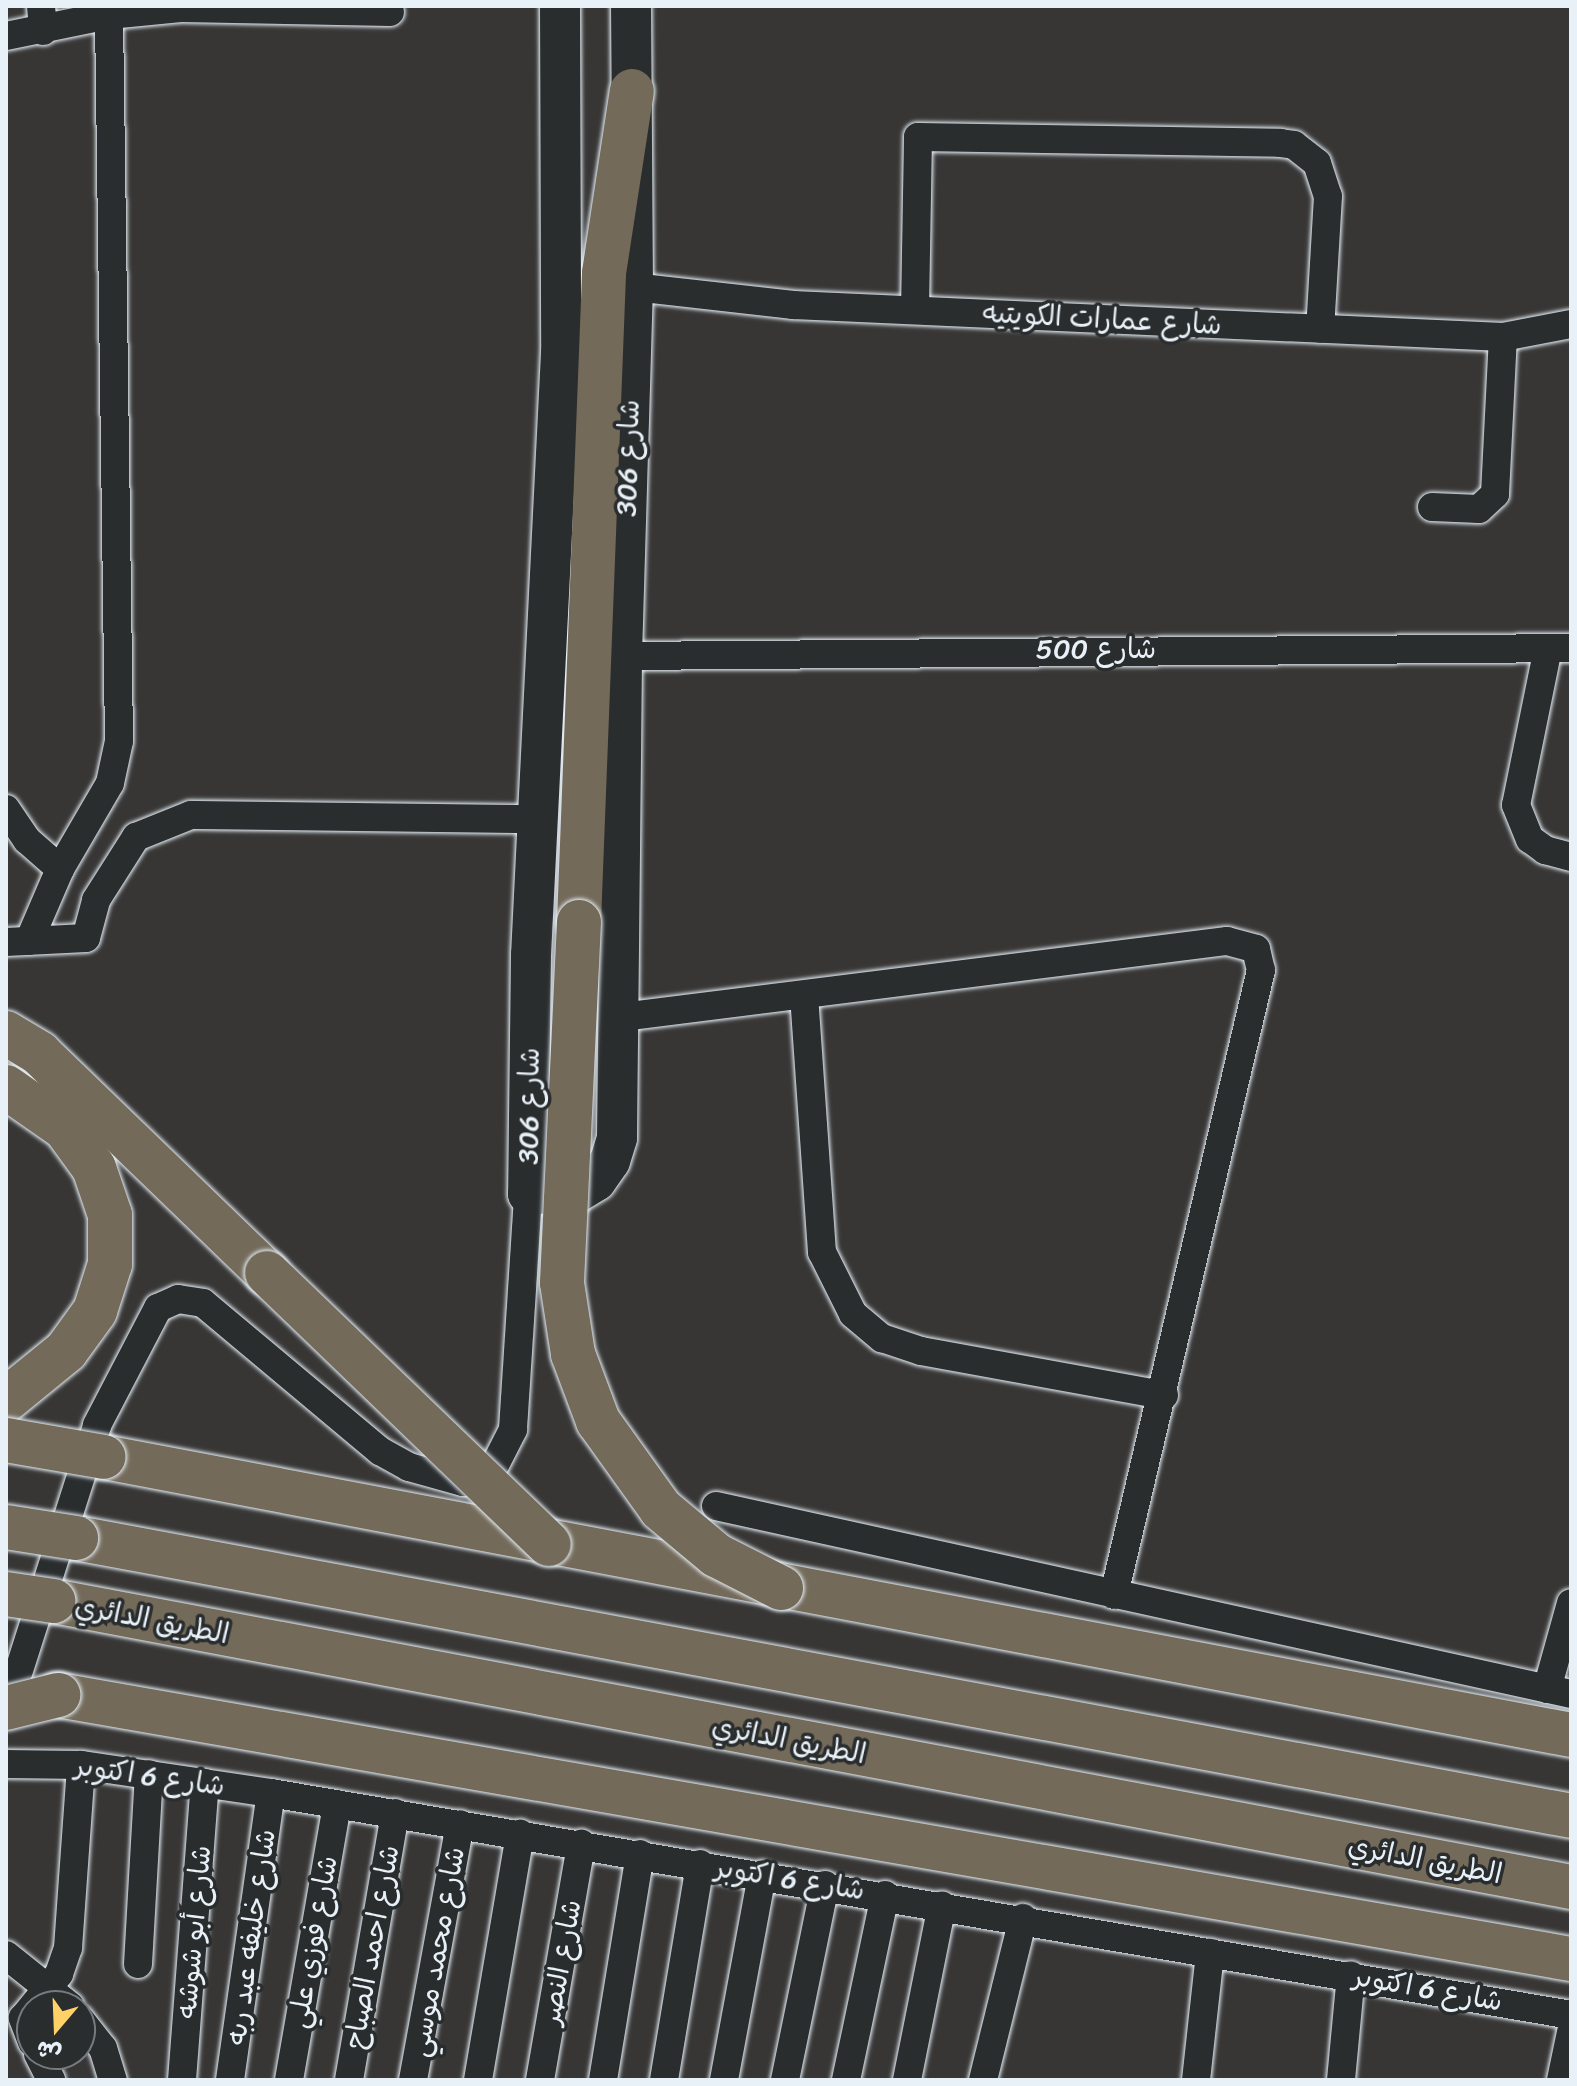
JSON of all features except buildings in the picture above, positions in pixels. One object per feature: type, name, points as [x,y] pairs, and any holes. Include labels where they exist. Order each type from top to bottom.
[{"type":"highway","points":[[632,91],[604,273],[562,1283],[566,1318],[593,1410],[637,1482],[716,1555],[781,1588]]},
{"type":"highway","points":[[6,1033],[39,1053],[549,1544]]},
{"type":"highway","points":[[6,1087],[65,1128],[94,1168],[110,1215],[110,1264],[95,1311],[66,1351],[6,1400]]},
{"type":"highway","points":[[6,1440],[1571,1735]]},
{"type":"highway","points":[[6,1527],[1571,1816]]},
{"type":"highway","name":"الطريق الدائري","points":[[6,1594],[1571,1887]]},
{"type":"highway","points":[[6,1691],[58,1695],[1571,1959]]},
{"type":"highway","points":[[6,1709],[58,1695]]},
{"type":"street","points":[[6,36],[42,18],[243,6],[390,12]]},
{"type":"street","name":"شارع 306","points":[[560,6],[561,353],[541,819],[531,955],[528,1194],[576,1193],[596,1181],[610,1161],[617,1138],[622,1017],[622,656],[633,287],[631,6]]},
{"type":"street","points":[[17,942],[110,783],[119,741],[109,15]]},
{"type":"street","points":[[915,310],[918,137],[1280,143],[1294,145],[1317,163],[1328,196],[1320,329]]},
{"type":"street","name":"شارع عمارات الكويتيه","points":[[633,287],[793,305],[1503,337],[1571,324]]},
{"type":"street","points":[[1432,507],[1479,509],[1495,494],[1503,337]]},
{"type":"street","points":[[1560,648],[1516,805],[1530,839],[1545,850],[1571,857]]},
{"type":"street","name":"شارع 500","points":[[622,656],[1560,648]]},
{"type":"street","points":[[6,809],[27,840],[60,869]]},
{"type":"street","points":[[17,942],[86,938],[96,900],[118,859],[136,837],[191,815],[541,819]]},
{"type":"street","points":[[622,1017],[1227,941],[1256,949],[1261,970],[1164,1395],[1114,1595]]},
{"type":"street","points":[[804,995],[822,1252],[853,1314],[882,1338],[921,1351],[1164,1395]]},
{"type":"street","points":[[6,1709],[97,1425],[158,1308],[178,1299],[203,1303],[380,1451],[409,1467],[463,1482],[496,1463],[513,1429],[528,1194]]},
{"type":"street","points":[[716,1506],[1559,1691],[1571,1603]]},
{"type":"street","name":"شارع 6 اكتوبر","points":[[6,1764],[81,1765],[271,1793],[1023,1918],[1571,2015]]},
{"type":"street","points":[[44,1990],[59,1974],[68,1948],[81,1765]]},
{"type":"street","points":[[138,1964],[149,1774]]},
{"type":"street","name":"شارع أبو شوشه","points":[[182,2080],[205,1783]]},
{"type":"street","name":"شارع خليفه عبد ربه","points":[[230,2080],[271,1793]]},
{"type":"street","name":"شارع فوزي علي","points":[[289,2080],[337,1804]]},
{"type":"street","name":"شارع احمد الصباح","points":[[349,2080],[395,1813]]},
{"type":"street","name":"شارع محمد موسي","points":[[413,2080],[460,1824]]},
{"type":"street","points":[[478,2080],[520,1834]]},
{"type":"street","name":"شارع النصر","points":[[540,2080],[581,1844]]},
{"type":"street","points":[[603,2080],[640,1854]]},
{"type":"street","points":[[664,2080],[700,1864]]},
{"type":"street","points":[[724,2080],[762,1874]]},
{"type":"street","points":[[785,2080],[825,1885]]},
{"type":"street","points":[[846,2080],[885,1895]]},
{"type":"street","points":[[907,2080],[942,1905]]},
{"type":"street","points":[[983,2080],[1023,1918]]},
{"type":"street","points":[[1196,2080],[1210,1953]]},
{"type":"street","points":[[6,1955],[55,1990]]},
{"type":"street","points":[[1341,2080],[1351,1975]]},
{"type":"street","points":[[1561,2080],[1571,2032]]},
{"type":"street","points":[[96,2039],[103,2048],[113,2080]]}]
